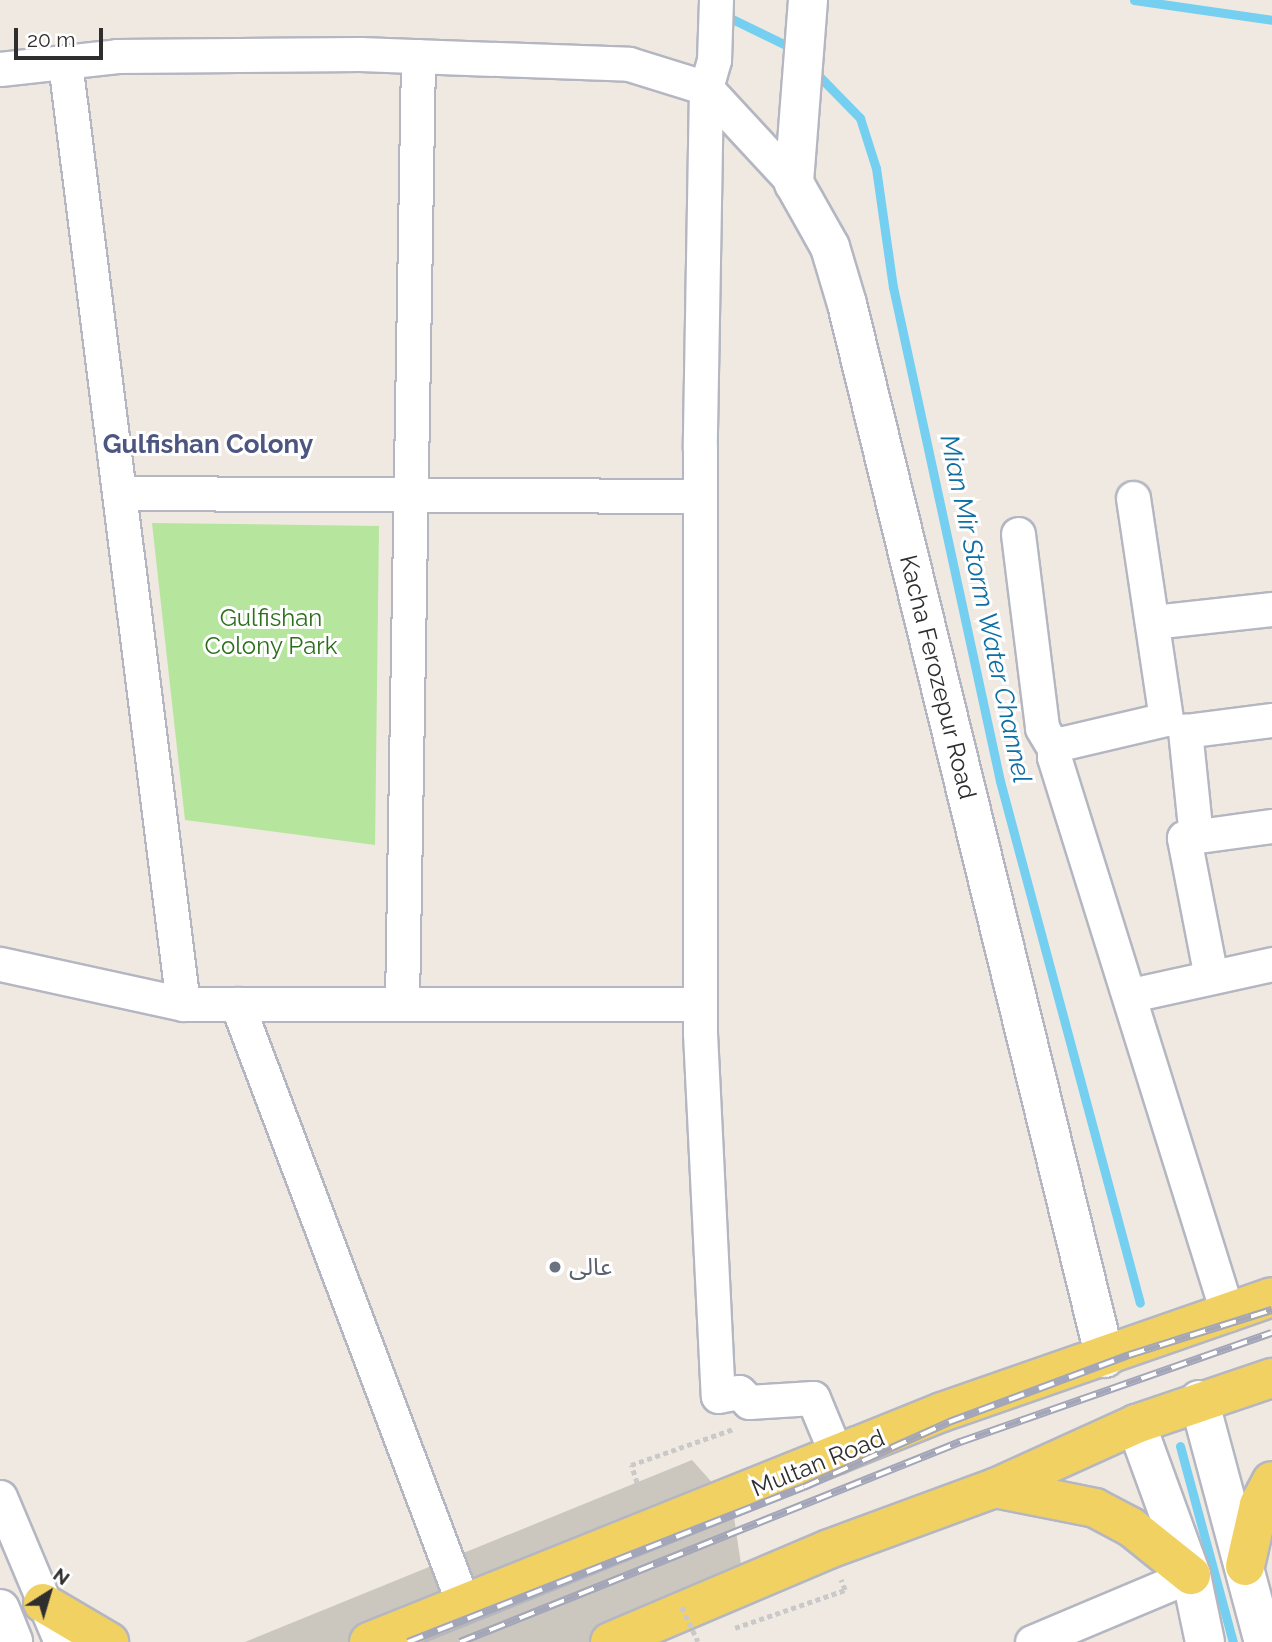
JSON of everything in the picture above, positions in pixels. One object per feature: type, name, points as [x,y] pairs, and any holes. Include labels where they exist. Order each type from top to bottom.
[{"type":"main road","points":[[794,172],[808,0]]},
{"type":"main road","name":"Kacha Ferozepur Road","points":[[794,172],[830,247],[847,304],[1105,1358]]},
{"type":"main road","name":"Multan Road","points":[[369,1642],[942,1412],[1105,1358],[1272,1297]]},
{"type":"main road","points":[[622,1640],[995,1488],[1136,1424],[1199,1400],[1272,1378]]},
{"type":"main road","points":[[1199,1400],[1264,1642]]},
{"type":"main road","points":[[1136,1424],[1191,1575],[1205,1642]]},
{"type":"main road","points":[[1245,1566],[1259,1506],[1272,1481]]},
{"type":"main road","points":[[995,1488],[1095,1508],[1131,1527],[1191,1575]]},
{"type":"main road","points":[[43,1603],[108,1642]]},
{"type":"main road","points":[[0,1609],[13,1642]]},
{"type":"street","points":[[716,0],[710,74],[700,496],[700,1003],[718,1395],[739,1392],[749,1402],[813,1398],[837,1456]]},
{"type":"street","points":[[402,1003],[413,498],[418,55]]},
{"type":"street","points":[[0,69],[117,56],[418,55],[629,64],[710,74],[794,172]]},
{"type":"street","points":[[65,62],[184,1004]]},
{"type":"street","points":[[119,492],[413,498],[700,496]]},
{"type":"street","points":[[1133,498],[1152,622],[1196,837]]},
{"type":"street","points":[[1018,534],[1042,728],[1054,748],[1227,1315]]},
{"type":"street","points":[[1152,622],[1272,609]]},
{"type":"street","points":[[1054,748],[1175,725],[1272,720]]},
{"type":"street","points":[[1211,976],[1184,838],[1272,826]]},
{"type":"street","points":[[0,964],[184,1004],[700,1003]]},
{"type":"street","points":[[1131,995],[1272,964]]},
{"type":"street","points":[[237,1004],[463,1603]]},
{"type":"street","points":[[0,1497],[61,1642]]},
{"type":"street","points":[[1032,1642],[1191,1575]]},
{"type":"path","points":[[637,1483],[631,1465],[739,1427]]},
{"type":"path","points":[[724,1633],[825,1597]]},
{"type":"path","points":[[681,1607],[698,1642],[711,1637]]},
{"type":"green space","name":"Gulfishan Colony Park","points":[[152,523],[379,526],[375,845],[185,820]]},
{"type":"building","points":[[692,1460],[717,1488],[734,1517],[742,1571],[595,1642],[245,1642]]},
{"type":"waterway","points":[[1134,0],[1272,20]]},
{"type":"waterway","name":"Mian Mir Storm Water Channel","points":[[724,15],[792,48]]},
{"type":"waterway","name":"Mian Mir Storm Water Channel","points":[[814,71],[860,118],[876,168],[893,287],[1000,781],[1140,1303]]},
{"type":"waterway","name":"Mian Mir Storm Water Channel","points":[[1180,1446],[1233,1642]]},
{"type":"railway","points":[[408,1642],[804,1487],[949,1422],[1129,1355],[1272,1310]]},
{"type":"railway","points":[[460,1642],[960,1442],[1272,1333]]},
{"type":"place","name":"عالی","points":[[555,1267]]},
{"type":"district","name":"Gulfishan Colony","points":[[208,445]]}]
